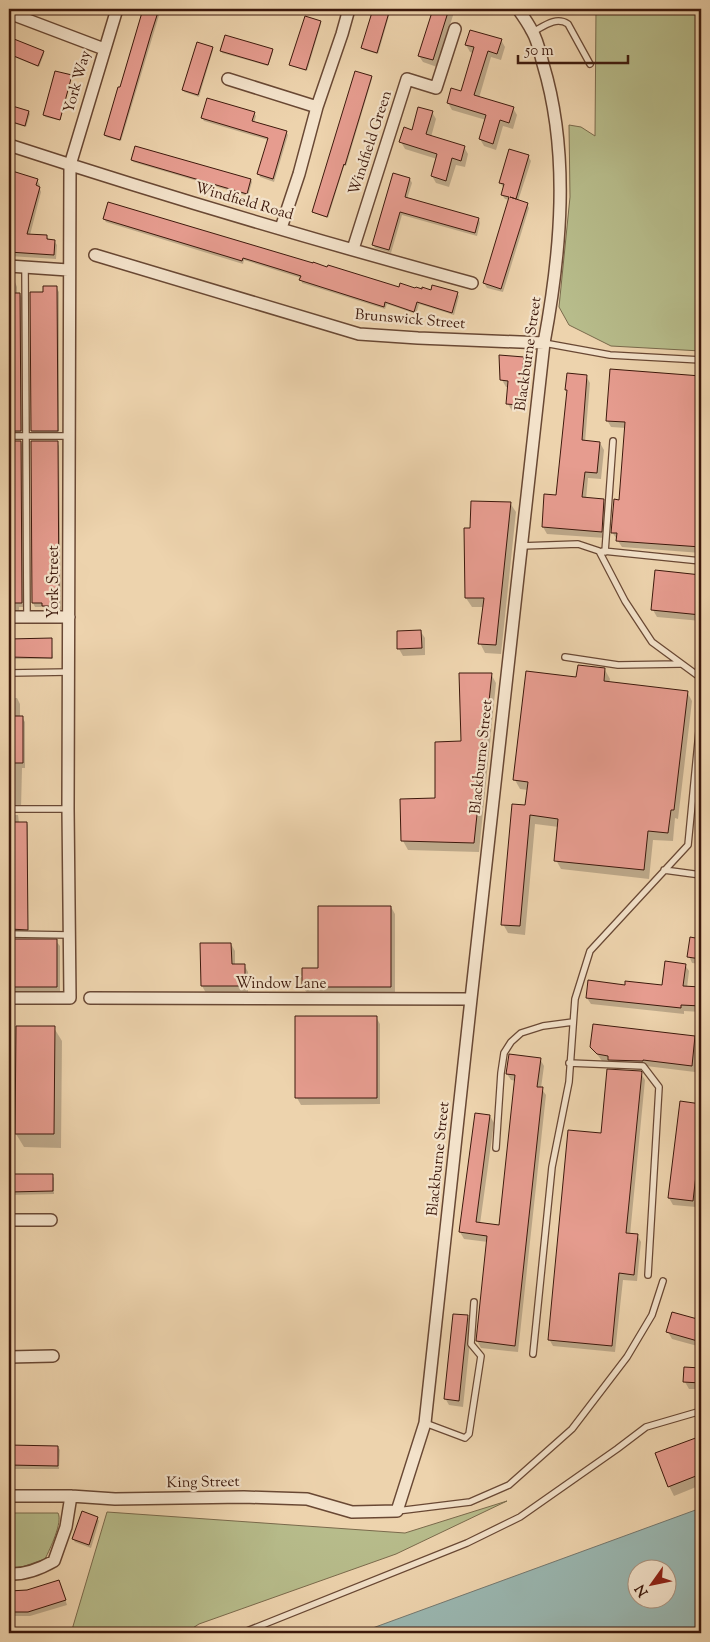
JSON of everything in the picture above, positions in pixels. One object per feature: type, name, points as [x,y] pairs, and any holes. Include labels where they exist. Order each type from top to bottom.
[{"type":"street","name":"York Way","points":[[70,165],[117,9]]},
{"type":"street","points":[[281,228],[299,174],[317,107],[342,34],[348,9]]},
{"type":"street","name":"Blackburne Street","points":[[397,1511],[425,1423],[544,342],[553,296],[560,232],[559,146],[551,90],[533,32],[518,9]]},
{"type":"street","points":[[9,13],[104,49]]},
{"type":"street","name":"Windfield Green","points":[[353,249],[407,79],[436,88],[455,29]]},
{"type":"street","points":[[228,79],[317,107]]},
{"type":"street","name":"Windfield Road","points":[[9,145],[281,228],[472,282]]},
{"type":"street","name":"York Street","points":[[9,998],[70,998],[68,270],[70,165]]},
{"type":"street","name":"Brunswick Street","points":[[95,255],[359,334],[544,342]]},
{"type":"street","points":[[9,266],[68,270]]},
{"type":"street","points":[[9,617],[69,616]]},
{"type":"street","name":"Window Lane","points":[[90,998],[471,999]]},
{"type":"street","points":[[9,1220],[52,1220]]},
{"type":"street","points":[[9,1357],[53,1356]]},
{"type":"street","name":"King Street","points":[[9,1496],[71,1496],[115,1499],[244,1497],[307,1499],[352,1512],[397,1511]]},
{"type":"street","points":[[9,1574],[18,1575],[38,1570],[54,1561],[66,1527],[71,1496]]},
{"type":"lane","points":[[533,32],[554,21],[563,21],[568,24],[590,64]]},
{"type":"lane","points":[[25,267],[27,617]]},
{"type":"lane","name":"Brunswick Street","points":[[544,342],[610,355],[701,360]]},
{"type":"lane","points":[[9,436],[69,436]]},
{"type":"lane","points":[[613,441],[602,551],[625,601],[652,642],[701,678]]},
{"type":"lane","points":[[521,546],[578,544],[602,551],[701,561]]},
{"type":"lane","points":[[565,657],[618,665],[680,664]]},
{"type":"lane","points":[[9,673],[69,672]]},
{"type":"lane","points":[[533,1354],[552,1167],[569,1082],[575,999],[590,951],[688,845],[701,711]]},
{"type":"lane","points":[[9,809],[68,809]]},
{"type":"lane","points":[[664,870],[701,875]]},
{"type":"lane","points":[[9,934],[70,935]]},
{"type":"lane","points":[[496,1148],[501,1073],[504,1054],[511,1042],[521,1033],[544,1026],[573,1022]]},
{"type":"lane","points":[[570,1063],[643,1066],[659,1087],[648,1275]]},
{"type":"lane","points":[[397,1511],[470,1502],[509,1485],[572,1429],[627,1357],[652,1315],[663,1281]]},
{"type":"lane","points":[[425,1423],[465,1438],[469,1434],[480,1356],[471,1344],[474,1302]]},
{"type":"lane","points":[[242,1633],[476,1539],[520,1517],[646,1427],[701,1411]]},
{"type":"green space","points":[[596,9],[701,9],[701,351],[611,346],[569,325],[559,307],[570,197],[569,125],[581,127],[595,136]]},
{"type":"green space","points":[[507,1501],[396,1554],[199,1624],[185,1633],[71,1633],[107,1512],[405,1533]]},
{"type":"green space","points":[[9,1513],[58,1513],[59,1523],[45,1559],[19,1568],[9,1568]]},
{"type":"water","points":[[701,1508],[701,1633],[359,1633]]},
{"type":"building","points":[[143,9],[159,9],[120,140],[104,135]]},
{"type":"building","points":[[373,9],[390,9],[377,53],[361,48]]},
{"type":"building","points":[[433,9],[449,9],[433,60],[418,56]]},
{"type":"building","points":[[305,16],[321,21],[306,70],[289,65]]},
{"type":"building","points":[[470,30],[502,39],[497,54],[488,51],[474,95],[514,107],[509,123],[500,120],[493,144],[479,139],[486,115],[447,103],[451,88],[461,91],[474,47],[465,45]]},
{"type":"building","points":[[225,35],[273,49],[268,65],[220,51]]},
{"type":"building","points":[[9,37],[44,51],[38,66],[9,54]]},
{"type":"building","points":[[197,42],[213,47],[198,95],[182,90]]},
{"type":"building","points":[[55,71],[72,75],[60,120],[43,115]]},
{"type":"building","points":[[355,71],[372,76],[327,217],[312,212]]},
{"type":"building","points":[[207,98],[255,112],[252,121],[287,131],[273,179],[257,174],[268,138],[201,118]]},
{"type":"building","points":[[9,105],[29,111],[25,126],[9,121]]},
{"type":"building","points":[[418,107],[433,111],[426,134],[465,146],[461,161],[452,158],[446,181],[431,176],[437,154],[399,142],[404,127],[412,130]]},
{"type":"building","points":[[135,146],[251,179],[247,194],[131,160]]},
{"type":"building","points":[[509,149],[529,155],[516,199],[528,203],[501,289],[483,283],[509,197],[501,195],[504,184],[499,183]]},
{"type":"building","points":[[9,170],[38,179],[36,185],[40,187],[27,234],[47,235],[47,239],[55,240],[54,255],[9,252]]},
{"type":"building","points":[[393,173],[410,178],[405,197],[479,218],[475,233],[400,212],[389,250],[372,245]]},
{"type":"building","points":[[108,202],[399,287],[400,283],[415,288],[422,289],[422,287],[431,290],[432,285],[458,292],[452,313],[417,302],[414,312],[385,302],[384,307],[299,280],[301,276],[282,270],[243,258],[242,261],[103,219]]},
{"type":"building","points":[[43,286],[57,286],[58,431],[31,431],[30,292],[43,292]]},
{"type":"building","points":[[9,293],[20,293],[21,431],[9,431]]},
{"type":"building","points":[[499,355],[524,357],[519,405],[506,404],[508,381],[500,380]]},
{"type":"building","points":[[610,369],[701,376],[701,547],[616,541],[617,533],[611,533],[614,499],[619,500],[625,422],[606,421]]},
{"type":"building","points":[[567,373],[587,375],[582,440],[600,442],[597,473],[585,472],[582,497],[604,499],[602,532],[542,527],[544,494],[556,495],[567,390],[565,390]]},
{"type":"building","points":[[9,441],[21,441],[22,603],[9,603]]},
{"type":"building","points":[[31,441],[58,441],[59,606],[42,606],[42,603],[32,603]]},
{"type":"building","points":[[471,501],[511,502],[496,645],[478,644],[484,598],[465,598],[464,528],[470,528]]},
{"type":"building","points":[[655,570],[701,575],[701,615],[651,610]]},
{"type":"building","points":[[421,630],[422,648],[397,649],[397,631]]},
{"type":"building","points":[[52,638],[52,658],[9,657],[9,639]]},
{"type":"building","points":[[578,665],[605,668],[604,681],[688,691],[674,810],[671,810],[668,833],[648,831],[644,870],[554,861],[558,819],[530,815],[520,926],[501,925],[512,804],[525,805],[528,782],[513,780],[526,671],[576,677]]},
{"type":"building","points":[[459,673],[492,673],[474,843],[401,841],[400,799],[435,798],[435,742],[461,741]]},
{"type":"building","points":[[9,716],[23,716],[23,763],[9,763]]},
{"type":"building","points":[[9,822],[27,822],[28,930],[10,929]]},
{"type":"building","points":[[318,906],[391,906],[391,987],[302,987],[302,968],[318,968]]},
{"type":"building","points":[[690,937],[701,939],[701,959],[687,957]]},
{"type":"building","points":[[9,939],[57,939],[57,987],[9,987]]},
{"type":"building","points":[[200,943],[231,943],[232,964],[245,964],[245,986],[201,986]]},
{"type":"building","points":[[665,961],[686,964],[683,986],[701,987],[701,1006],[681,1005],[681,1008],[586,998],[588,980],[625,985],[625,981],[662,985]]},
{"type":"building","points":[[295,1016],[377,1016],[377,1098],[295,1098]]},
{"type":"building","points":[[593,1024],[695,1036],[692,1066],[643,1060],[608,1060],[608,1056],[597,1054],[590,1047]]},
{"type":"building","points":[[16,1026],[55,1026],[54,1134],[15,1134]]},
{"type":"building","points":[[509,1054],[541,1058],[537,1087],[543,1087],[515,1346],[476,1341],[487,1236],[459,1232],[475,1113],[490,1115],[476,1222],[499,1225],[515,1075],[506,1074]]},
{"type":"building","points":[[607,1069],[642,1072],[626,1233],[638,1234],[634,1275],[619,1273],[612,1346],[548,1340],[568,1130],[601,1133]]},
{"type":"building","points":[[680,1101],[701,1104],[701,1131],[693,1201],[668,1198]]},
{"type":"building","points":[[9,1174],[53,1174],[53,1191],[9,1192]]},
{"type":"building","points":[[672,1312],[701,1320],[701,1342],[666,1332]]},
{"type":"building","points":[[453,1314],[468,1315],[459,1401],[444,1399]]},
{"type":"building","points":[[684,1367],[701,1368],[701,1383],[683,1382]]},
{"type":"building","points":[[701,1436],[701,1474],[668,1487],[655,1453]]},
{"type":"building","points":[[9,1445],[58,1446],[58,1466],[9,1465]]},
{"type":"building","points":[[82,1511],[98,1517],[89,1545],[72,1539]]},
{"type":"building","points":[[59,1580],[66,1600],[28,1612],[9,1612],[9,1591],[27,1590]]}]
